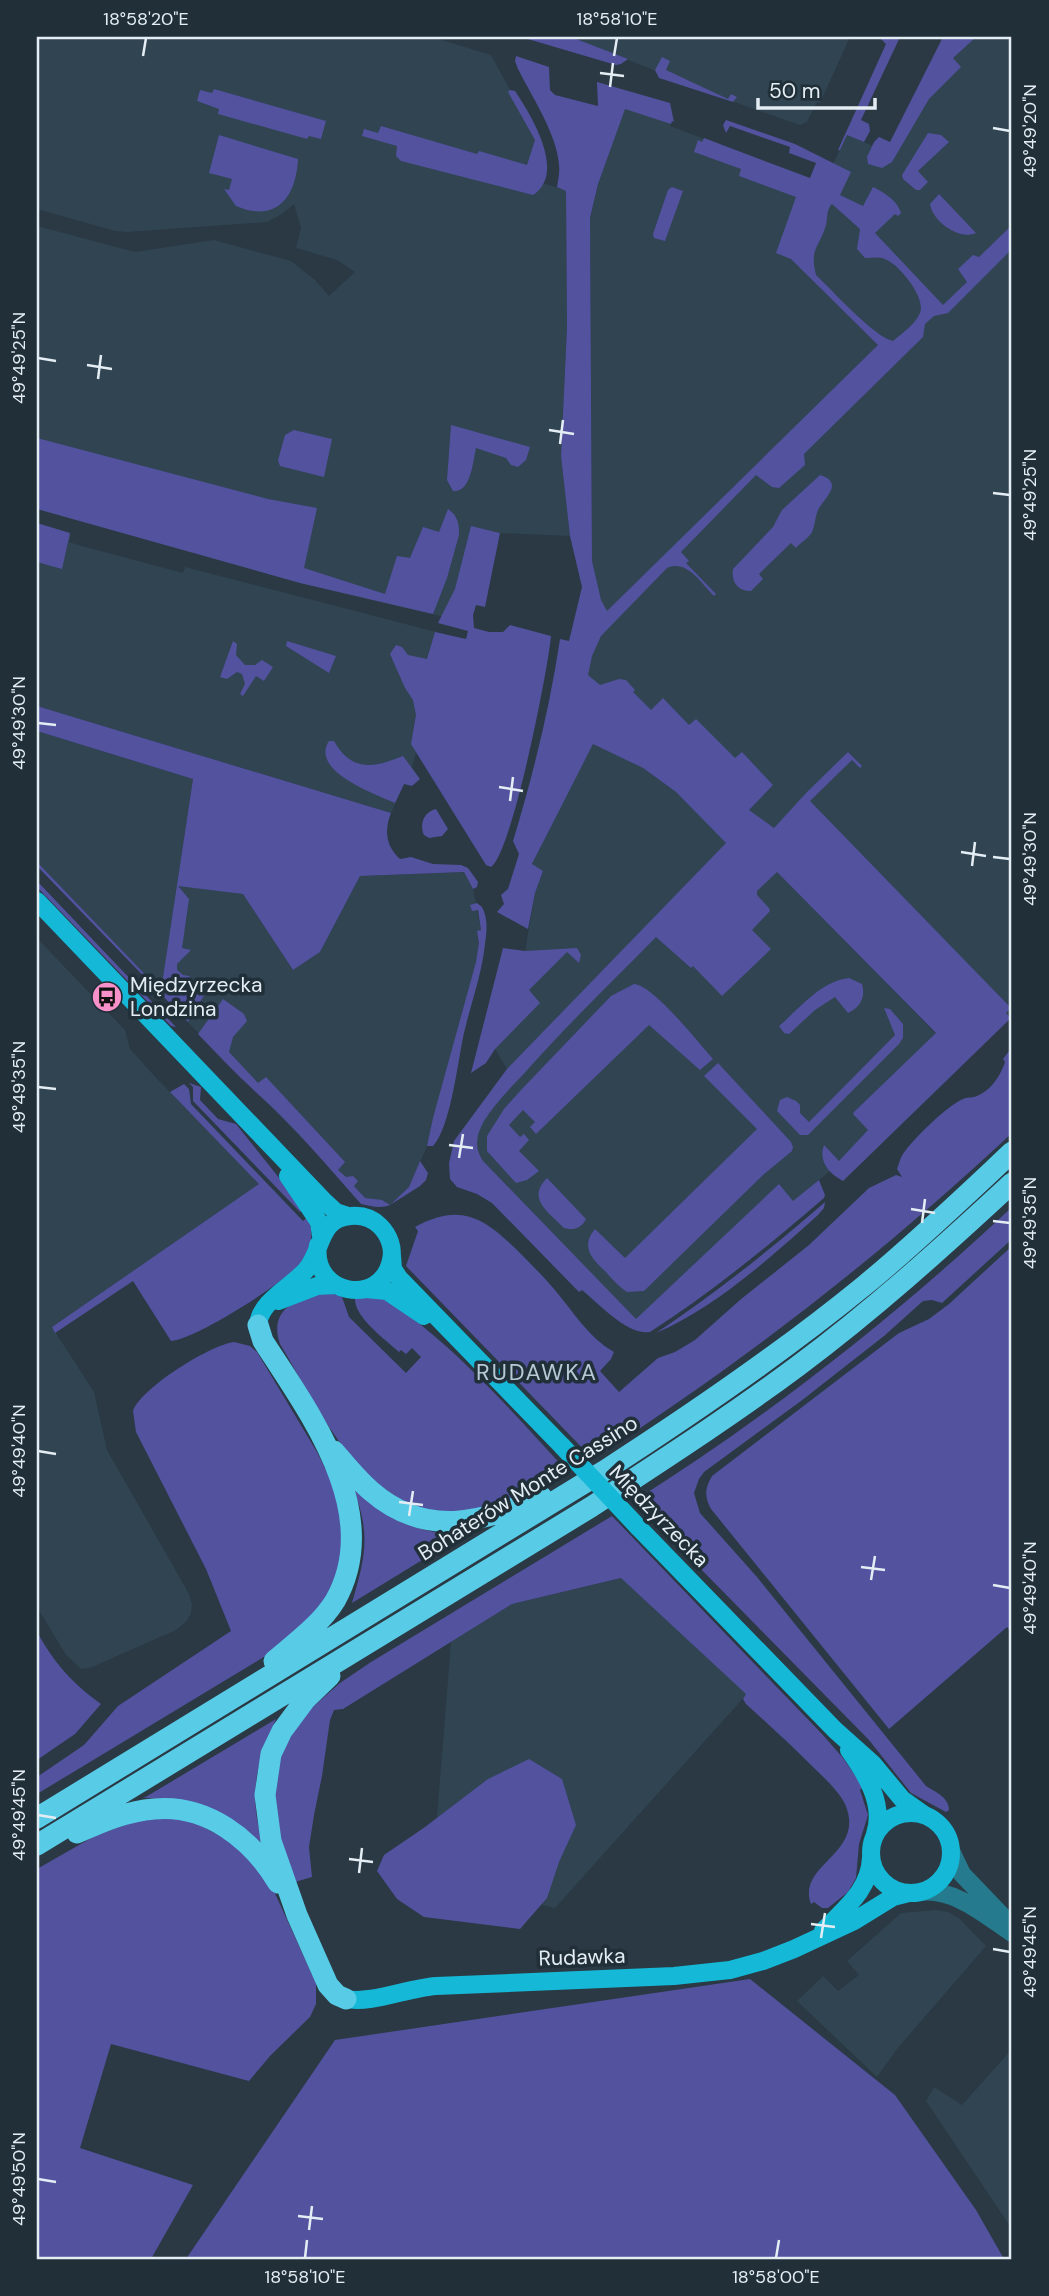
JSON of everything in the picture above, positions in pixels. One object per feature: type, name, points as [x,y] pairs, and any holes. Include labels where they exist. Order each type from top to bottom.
[{"type":"highway","name":"Bohaterów Monte Cassino","points":[[37,1818],[604,1471],[685,1418],[814,1325],[934,1225],[1012,1152]]},
{"type":"highway","points":[[37,1847],[591,1507],[756,1396],[879,1302],[1012,1183]]},
{"type":"highway","points":[[262,1317],[263,1341],[324,1439],[360,1481],[387,1504],[431,1520],[462,1521],[498,1514],[604,1471]]},
{"type":"highway","points":[[230,1700],[324,1615],[348,1571],[353,1542],[351,1511],[324,1439]]},
{"type":"highway","points":[[346,1999],[337,1995],[328,1985],[297,1915],[267,1825],[265,1795],[267,1770],[276,1743],[293,1716],[305,1700],[358,1648]]},
{"type":"highway","points":[[37,1847],[129,1813],[153,1809],[189,1811],[222,1825],[253,1849],[274,1876],[297,1915]]},
{"type":"main road","points":[[37,901],[333,1210],[348,1216],[368,1218],[381,1226],[390,1242],[392,1256],[384,1275],[375,1284],[366,1289],[351,1290],[335,1285],[312,1287],[262,1317]]},
{"type":"main road","points":[[258,1133],[319,1222],[319,1267],[335,1285]]},
{"type":"main road","points":[[262,1317],[306,1270],[319,1240],[332,1222],[348,1216]]},
{"type":"main road","name":"Międzyrzecka","points":[[392,1256],[396,1275],[450,1333],[835,1730],[873,1764],[901,1799],[926,1816]]},
{"type":"main road","name":"Międzyrzecka","points":[[366,1289],[387,1291],[450,1333]]},
{"type":"main road","name":"Międzyrzecka","points":[[835,1730],[863,1772],[876,1803],[878,1818],[872,1846]]},
{"type":"main road","points":[[914,1813],[926,1816],[944,1831],[951,1851],[949,1864],[942,1878],[930,1888],[915,1892],[898,1891],[883,1882],[876,1872],[872,1846],[882,1825],[897,1815],[914,1813]]},
{"type":"main road","name":"Rudawka","points":[[816,1938],[857,1896],[869,1875],[872,1846]]},
{"type":"main road","name":"Rudawka","points":[[346,1999],[366,2001],[410,1989],[436,1986],[713,1973],[777,1957],[854,1921],[892,1897],[915,1892]]},
{"type":"street","points":[[951,1851],[962,1874],[1012,1926]]},
{"type":"street","points":[[915,1892],[938,1891],[955,1897],[1012,1933]]},
{"type":"shaded area","points":[[37,37],[432,37],[491,55],[544,152],[542,183],[566,190],[567,328],[561,456],[570,536],[500,533],[477,528],[453,619],[300,583],[37,509],[37,226],[135,252],[214,240],[291,261],[315,280],[329,296],[355,272],[337,260],[296,248],[301,228],[294,204],[267,222],[127,232],[37,209]]},
{"type":"shaded area","points":[[521,37],[571,37],[628,59],[616,65]]},
{"type":"shaded area","points":[[571,37],[850,37],[820,103],[817,102],[807,122],[800,125],[723,98]]},
{"type":"shaded area","points":[[879,37],[900,37],[861,120],[869,124],[870,131],[864,142],[847,135],[838,150],[886,44]]},
{"type":"shaded area","points":[[943,37],[976,37],[953,58],[961,67],[929,99],[892,162],[882,168],[868,164],[867,157],[879,137],[890,142]]},
{"type":"shaded area","points":[[947,37],[1012,37],[1011,1018],[935,940],[792,811],[774,828],[573,685],[592,561],[590,219],[598,184],[599,98],[672,119],[670,126],[824,184],[847,134],[887,153]]},
{"type":"shaded area","points":[[516,56],[549,67],[550,90],[555,95],[598,106],[597,82],[670,103],[674,122],[671,124],[625,109],[598,184],[590,218],[592,561],[601,600],[607,611],[878,345],[791,259],[776,253],[796,197],[739,176],[741,169],[694,152],[698,140],[702,142],[704,138],[810,178],[816,163],[789,153],[790,147],[730,126],[726,133],[723,125],[726,120],[795,144],[851,172],[840,195],[863,206],[873,187],[886,194],[897,204],[901,213],[898,216],[895,214],[875,233],[943,305],[967,282],[958,269],[973,255],[979,257],[1012,225],[1012,249],[948,313],[934,316],[925,324],[923,337],[804,454],[805,465],[779,488],[772,487],[756,475],[681,552],[689,561],[686,563],[716,594],[714,596],[687,569],[674,566],[667,568],[601,636],[592,656],[588,675],[600,685],[619,679],[626,680],[635,690],[633,692],[651,710],[663,698],[689,725],[696,719],[735,758],[742,752],[773,785],[749,810],[774,828],[848,752],[862,766],[860,768],[852,760],[810,801],[1011,1008],[1006,1013],[1011,1018],[843,1181],[833,1175],[826,1166],[822,1156],[824,1145],[839,1161],[868,1130],[854,1112],[936,1033],[777,872],[757,891],[757,895],[770,911],[752,930],[771,949],[722,996],[693,966],[691,968],[656,937],[560,1034],[500,1100],[484,1121],[477,1141],[483,1161],[636,1319],[779,1184],[793,1201],[819,1180],[824,1198],[739,1268],[650,1332],[641,1332],[623,1324],[582,1290],[579,1292],[492,1203],[457,1187],[450,1179],[449,1163],[454,1141],[507,1069],[726,843],[676,792],[643,768],[593,744],[532,864],[543,871],[535,893],[528,929],[497,912],[504,904],[501,895],[508,889],[519,854],[513,841],[540,741],[560,639],[569,641],[582,587],[570,536],[561,456],[567,328],[566,191],[557,187],[559,168],[554,141],[515,61]],"holes":[[[832,204],[860,229],[857,249],[865,258],[882,258],[893,264],[911,284],[919,299],[921,307],[918,317],[893,341],[875,331],[816,275],[815,253],[824,232],[830,206]]]},
{"type":"shaded area","points":[[662,57],[670,61],[666,70],[728,99],[731,94],[737,97],[733,102],[659,78],[655,70]]},
{"type":"shaded area","points":[[214,89],[326,121],[321,139],[309,136],[307,139],[218,114],[219,109],[197,101],[200,90],[212,93]]},
{"type":"shaded area","points":[[515,91],[543,144],[547,173],[543,185],[533,195],[401,161],[396,156],[397,146],[362,136],[364,129],[378,133],[381,126],[477,154],[479,151],[527,165],[535,140],[508,92]]},
{"type":"shaded area","points":[[928,133],[941,135],[949,142],[918,171],[928,182],[920,190],[916,190],[902,175]]},
{"type":"shaded area","points":[[219,135],[298,159],[293,185],[281,204],[262,211],[236,206],[224,189],[229,190],[232,179],[209,173]]},
{"type":"shaded area","points":[[672,187],[683,191],[665,241],[654,238],[653,234],[668,190]]},
{"type":"shaded area","points":[[939,194],[976,233],[969,235],[954,232],[941,222],[930,204]]},
{"type":"shaded area","points":[[451,425],[530,447],[526,460],[518,467],[511,465],[506,458],[476,448],[467,482],[464,487],[453,491],[447,480]]},
{"type":"shaded area","points":[[294,430],[332,439],[324,477],[280,466],[278,460],[285,435]]},
{"type":"shaded area","points":[[37,438],[268,499],[317,508],[304,568],[385,594],[397,556],[410,558],[423,527],[439,532],[448,509],[457,520],[459,535],[433,614],[300,583],[37,509]]},
{"type":"shaded area","points":[[820,475],[827,478],[832,486],[818,510],[811,534],[796,548],[791,543],[759,574],[763,579],[751,591],[739,587],[733,578],[733,569],[773,527],[782,510]]},
{"type":"shaded area","points":[[37,523],[70,533],[62,569],[37,562]]},
{"type":"shaded area","points":[[37,525],[71,535],[69,542],[82,546],[183,573],[185,567],[448,635],[412,767],[391,813],[37,706]]},
{"type":"shaded area","points":[[471,526],[500,533],[485,607],[476,605],[473,615],[474,628],[503,632],[510,625],[551,636],[536,720],[518,797],[509,830],[491,867],[486,865],[411,744],[416,715],[413,700],[390,654],[396,645],[402,647],[408,655],[427,659],[435,632],[466,639],[468,631],[438,623],[455,589]]},
{"type":"shaded area","points":[[233,641],[237,644],[236,655],[245,665],[255,665],[262,660],[273,667],[264,681],[256,676],[243,696],[240,694],[245,684],[242,674],[237,672],[227,679],[220,677]]},
{"type":"shaded area","points":[[287,641],[336,656],[329,673],[286,646]]},
{"type":"shaded area","points":[[37,706],[391,813],[387,826],[388,838],[400,859],[411,857],[433,864],[461,865],[468,868],[478,882],[477,887],[473,889],[464,872],[360,876],[320,952],[293,970],[243,894],[178,886],[189,899],[182,948],[191,950],[177,964],[177,970],[189,976],[206,992],[188,1022],[37,866],[37,862],[161,991],[193,779],[37,731]]},
{"type":"shaded area","points":[[37,731],[193,779],[177,885],[243,894],[293,970],[320,952],[360,876],[464,872],[473,889],[484,945],[430,1140],[409,1187],[390,1205],[363,1200],[168,1002],[162,986],[161,992],[37,862]]},
{"type":"shaded area","points":[[329,741],[334,741],[348,758],[364,765],[403,756],[420,779],[412,786],[404,784],[395,803],[361,788],[336,772],[328,762],[325,752]]},
{"type":"shaded area","points":[[592,743],[643,768],[676,792],[726,842],[737,831],[948,1046],[830,1171],[640,1330],[454,1141],[507,1069],[495,1049],[523,963],[535,893],[543,871],[532,865]]},
{"type":"shaded area","points":[[436,809],[448,829],[442,836],[429,838],[424,835],[422,823],[428,813]]},
{"type":"shaded area","points":[[37,881],[176,1027],[171,1026],[37,887]]},
{"type":"shaded area","points":[[477,903],[484,911],[486,925],[481,966],[445,1124],[433,1146],[427,1146],[476,962],[479,943],[477,931],[481,930],[478,910],[472,911],[470,905]]},
{"type":"shaded area","points":[[37,938],[125,1030],[130,1049],[260,1184],[52,1327],[94,1392],[107,1450],[189,1594],[192,1604],[187,1621],[176,1630],[90,1668],[81,1669],[66,1655],[37,1607]]},
{"type":"shaded area","points":[[503,948],[525,951],[577,948],[581,955],[579,963],[567,952],[529,990],[540,1003],[495,1049],[486,1063],[471,1073]]},
{"type":"shaded area","points":[[849,978],[862,984],[862,998],[856,1008],[848,1013],[835,997],[815,1010],[789,1034],[784,1033],[779,1026],[811,996],[829,984]]},
{"type":"shaded area","points":[[634,984],[663,1004],[713,1059],[700,1070],[649,1025],[536,1134],[530,1127],[535,1122],[523,1110],[509,1125],[520,1137],[524,1134],[529,1140],[519,1151],[539,1171],[527,1180],[516,1183],[487,1151],[487,1136],[504,1109],[611,996]]},
{"type":"shaded area","points":[[223,999],[244,1014],[247,1021],[233,1037],[229,1052],[258,1083],[266,1077],[345,1162],[338,1170],[346,1177],[353,1176],[358,1181],[354,1186],[365,1198],[382,1200],[390,1205],[379,1207],[361,1204],[312,1148],[198,1034]]},
{"type":"shaded area","points":[[884,1008],[890,1009],[903,1024],[903,1038],[808,1135],[800,1135],[777,1111],[780,1100],[787,1097],[796,1101],[800,1105],[800,1113],[809,1122],[895,1035]]},
{"type":"shaded area","points":[[1012,1047],[1012,1133],[912,1222],[810,1305],[704,1384],[593,1459],[406,1266],[418,1231],[415,1227],[431,1219],[458,1215],[482,1222],[516,1249],[589,1331],[614,1352],[600,1371],[619,1392],[658,1358],[695,1340],[809,1245],[869,1188],[896,1175],[902,1177],[897,1169],[908,1148],[949,1108],[964,1098],[980,1095],[990,1088],[1005,1062],[1003,1059]]},
{"type":"shaded area","points":[[718,1063],[791,1142],[792,1151],[763,1175],[644,1291],[627,1292],[596,1262],[590,1252],[588,1241],[595,1229],[625,1258],[757,1129],[704,1076]]},
{"type":"shaded area","points":[[189,1083],[201,1087],[200,1100],[218,1119],[236,1124],[304,1209],[300,1212],[193,1101],[193,1087]]},
{"type":"shaded area","points":[[184,1084],[189,1089],[191,1104],[303,1221],[308,1217],[311,1235],[308,1253],[292,1272],[259,1296],[219,1321],[183,1338],[171,1341],[133,1281],[55,1333],[52,1327],[259,1184],[170,1092]]},
{"type":"shaded area","points":[[420,1161],[428,1173],[426,1180],[390,1205],[409,1187]]},
{"type":"shaded area","points":[[547,1178],[586,1219],[580,1227],[564,1228],[546,1211],[539,1199],[539,1192]]},
{"type":"shaded area","points":[[825,1202],[818,1215],[742,1280],[700,1310],[656,1333],[743,1270]]},
{"type":"shaded area","points":[[1012,1207],[1012,1239],[942,1303],[923,1301],[884,1336],[801,1401],[704,1472],[694,1493],[700,1513],[757,1577],[926,1786],[944,1798],[949,1810],[946,1812],[911,1793],[869,1740],[634,1501],[734,1435],[830,1363],[923,1287]]},
{"type":"shaded area","points":[[1012,1246],[1012,1633],[1007,1627],[889,1729],[711,1509],[706,1496],[707,1488],[712,1476],[899,1333],[929,1319],[949,1304]]},
{"type":"shaded area","points":[[331,1293],[342,1297],[349,1317],[406,1373],[421,1357],[412,1348],[406,1354],[401,1350],[399,1352],[359,1313],[355,1298],[382,1298],[403,1310],[480,1378],[569,1473],[501,1503],[458,1512],[426,1509],[397,1497],[372,1479],[350,1455],[311,1399],[280,1344],[277,1331],[278,1321],[290,1305],[309,1297]]},
{"type":"shaded area","points":[[234,1342],[250,1346],[257,1352],[317,1452],[333,1484],[343,1519],[340,1568],[322,1605],[277,1649],[37,1794],[37,1777],[84,1745],[118,1706],[231,1631],[206,1569],[136,1432],[133,1411],[149,1391],[178,1369],[209,1351]]},
{"type":"shaded area","points":[[352,1485],[377,1508],[402,1522],[430,1531],[463,1535],[352,1603],[361,1571],[364,1531]]},
{"type":"shaded area","points":[[612,1516],[822,1734],[863,1787],[860,1790],[868,1815],[859,1844],[856,1878],[848,1892],[828,1908],[822,1908],[814,1902],[811,1904],[809,1890],[813,1879],[847,1835],[849,1821],[845,1804],[839,1794],[746,1704],[743,1699],[746,1694],[621,1578],[512,1604],[343,1709],[334,1710],[330,1720],[309,1847],[312,1877],[295,1882],[283,1850],[273,1805],[282,1750],[307,1712],[340,1683],[371,1662]]},
{"type":"shaded area","points":[[622,1578],[747,1694],[555,1908],[432,1880],[451,1642],[512,1604]]},
{"type":"shaded area","points":[[37,1632],[64,1672],[101,1704],[75,1734],[37,1760]]},
{"type":"shaded area","points":[[276,1719],[263,1750],[256,1780],[256,1810],[263,1843],[236,1824],[207,1810],[176,1801],[144,1798]]},
{"type":"shaded area","points":[[529,1759],[562,1779],[576,1825],[559,1862],[547,1898],[520,1929],[424,1917],[397,1899],[377,1871],[384,1855],[488,1779]]},
{"type":"shaded area","points":[[171,1818],[196,1823],[235,1844],[273,1889],[316,1983],[316,2004],[310,2017],[249,2081],[111,2044],[80,2148],[193,2185],[151,2259],[37,2259],[37,1869],[93,1837],[140,1819]]},
{"type":"shaded area","points":[[937,1910],[948,1912],[960,1919],[986,1946],[897,2049],[877,2077],[797,2001],[823,1976],[838,1991],[859,1975],[847,1961],[901,1913]]},
{"type":"shaded area","points":[[750,1979],[895,2095],[976,2210],[1004,2259],[186,2259],[335,2040]]},
{"type":"shaded area","points":[[1012,2049],[1012,2229],[926,2101],[934,2087],[962,2105]]},
{"type":"place","name":"Międzyrzecka Londzina","points":[[107,997]]},
{"type":"district","name":"RUDAWKA","points":[[537,1372]]}]
